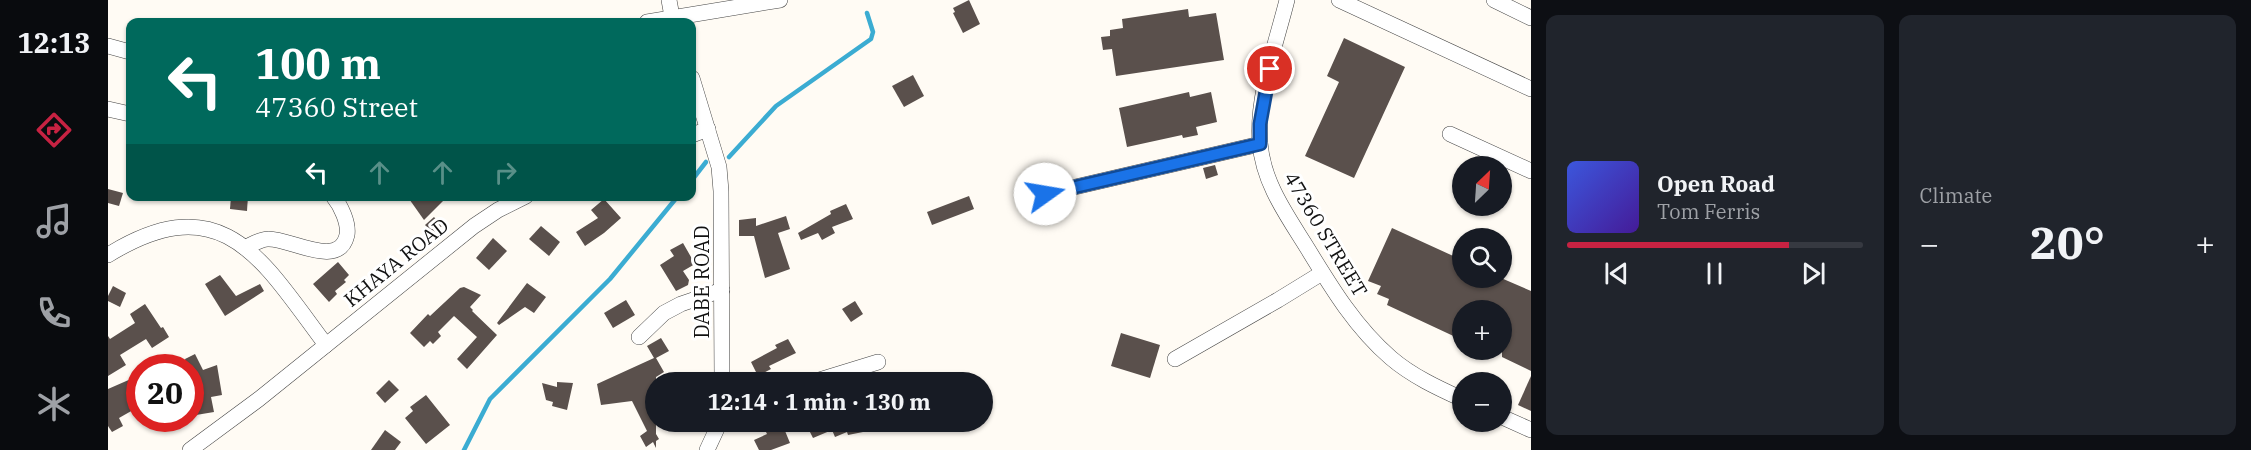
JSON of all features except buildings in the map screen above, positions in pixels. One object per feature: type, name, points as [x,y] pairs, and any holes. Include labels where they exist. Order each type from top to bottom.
[{"type":"street","points":[[669,0],[672,18]]},
{"type":"street","points":[[683,18],[780,0]]},
{"type":"street","name":"47360 STREET","points":[[1287,0],[1264,92],[1260,124],[1260,144],[1270,185],[1336,296],[1367,336],[1392,359],[1423,380],[1452,394]]},
{"type":"street","points":[[1340,0],[1531,89]]},
{"type":"street","points":[[1494,0],[1531,18]]},
{"type":"street","points":[[108,46],[126,51]]},
{"type":"street","name":"DABE ROAD","points":[[696,91],[719,166],[722,372]]},
{"type":"street","points":[[108,109],[126,113]]},
{"type":"street","points":[[696,134],[708,129]]},
{"type":"street","points":[[1450,134],[1531,171]]},
{"type":"street","points":[[1045,194],[1260,144]]},
{"type":"street","points":[[246,247],[266,239],[282,240],[321,252],[335,251],[344,243],[348,232],[337,201]]},
{"type":"street","name":"KHAYA ROAD","points":[[190,450],[259,399],[474,226],[515,201]]},
{"type":"street","points":[[108,255],[141,236],[168,228],[185,226],[217,231],[246,247],[276,278],[326,345]]},
{"type":"street","points":[[1175,359],[1322,273]]},
{"type":"street","points":[[639,337],[664,313],[681,304],[722,290]]},
{"type":"street","points":[[846,372],[878,362]]},
{"type":"street","points":[[1512,421],[1531,430]]},
{"type":"street","points":[[707,450],[715,432]]},
{"type":"waterway","points":[[729,157],[776,106],[871,39],[873,32],[867,13]]},
{"type":"waterway","points":[[696,175],[706,162]]},
{"type":"waterway","points":[[464,450],[490,399],[610,279],[674,201]]},
{"type":"route","points":[[1045,194],[1260,144],[1264,92],[1270,69]]}]
